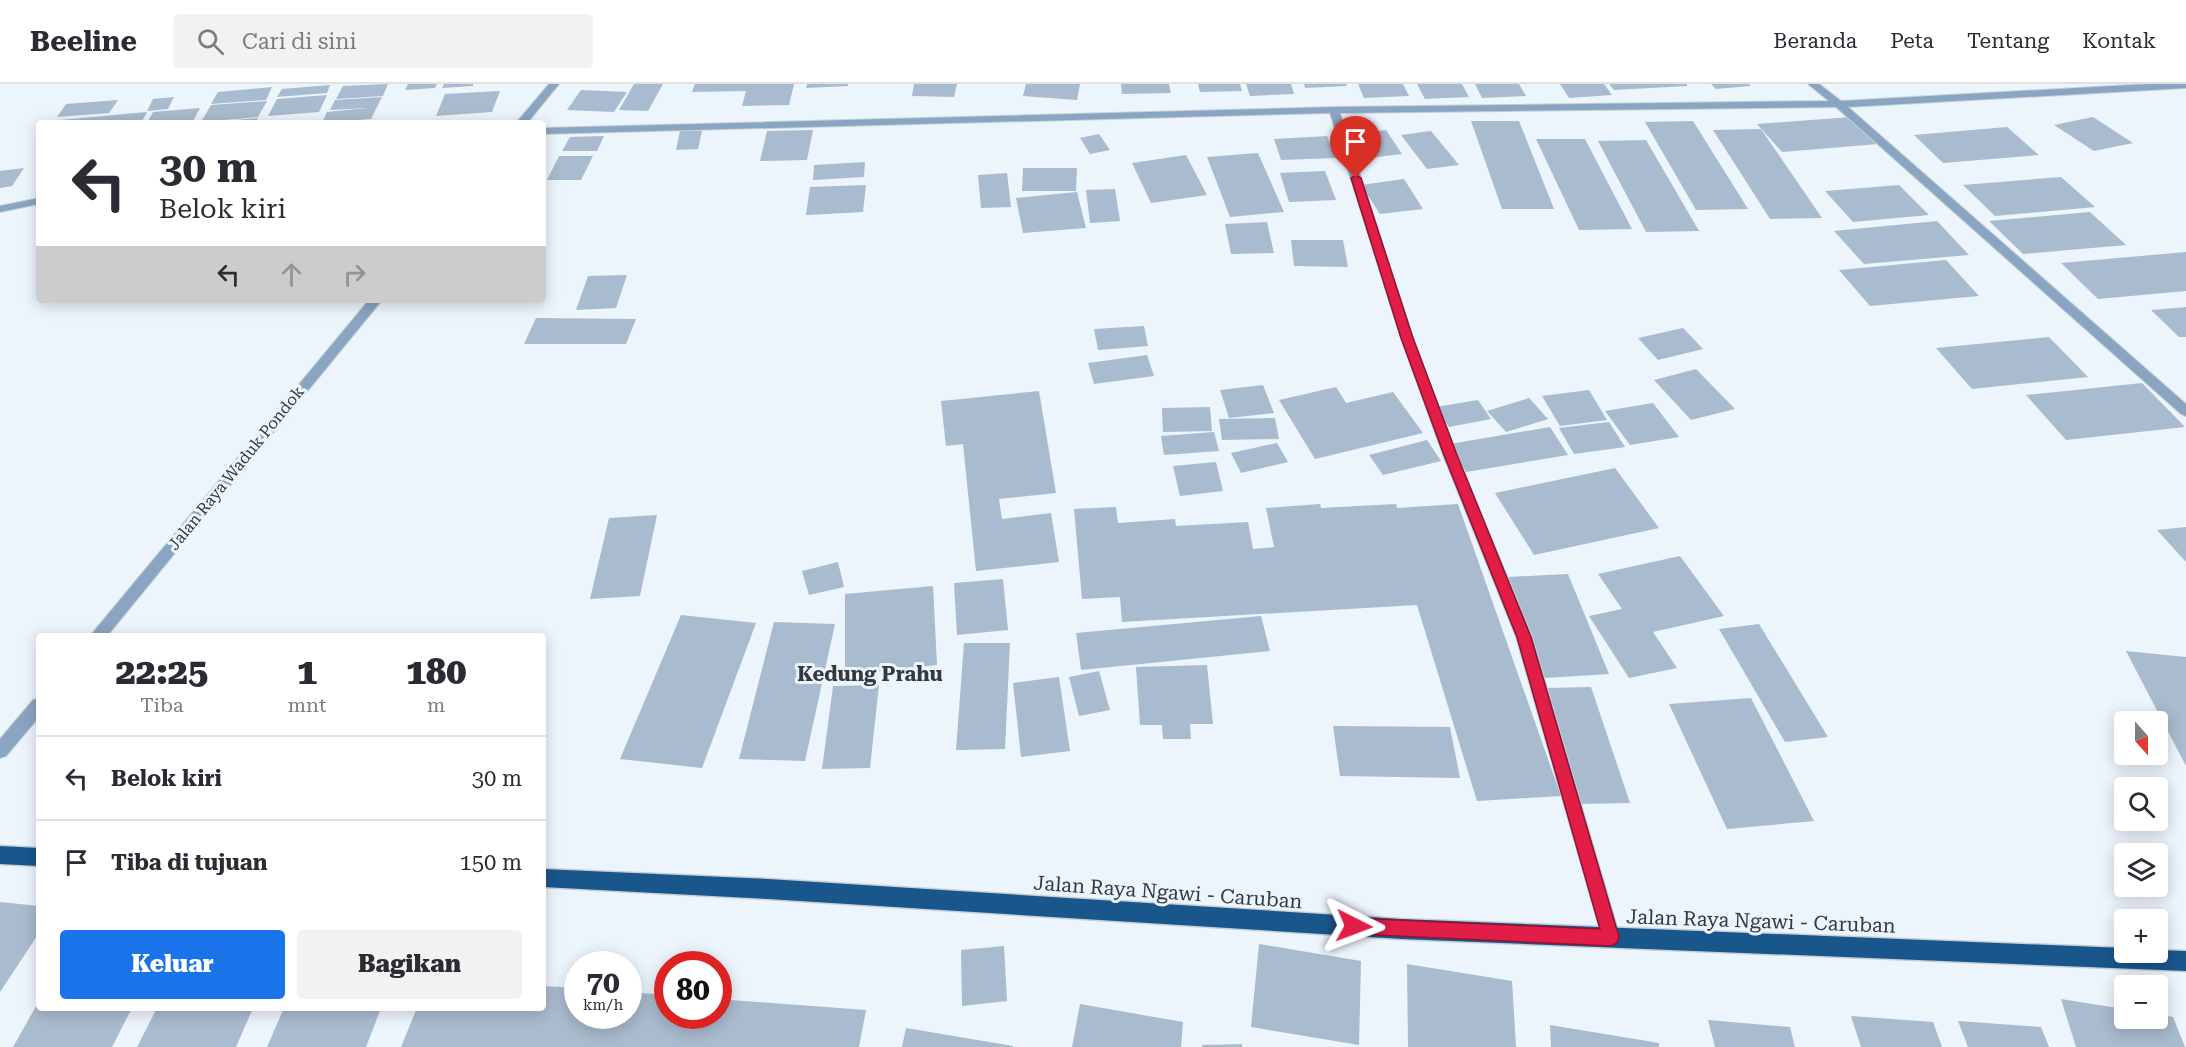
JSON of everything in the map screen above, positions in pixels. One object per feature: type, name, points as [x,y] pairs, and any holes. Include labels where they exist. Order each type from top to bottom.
[{"type":"highway","points":[[0,855],[36,857]]},
{"type":"highway","name":"Jalan Raya Ngawi - Caruban","points":[[546,878],[768,889],[1401,929],[2186,961]]},
{"type":"street","points":[[524,120],[554,84]]},
{"type":"street","points":[[1813,84],[1839,104],[2186,411]]},
{"type":"street","points":[[546,131],[1334,110],[1839,104],[2186,86]]},
{"type":"street","points":[[1334,110],[1407,338],[1450,455],[1524,637],[1611,937]]},
{"type":"street","points":[[0,209],[36,202]]},
{"type":"street","name":"Jalan Raya Waduk Pondok","points":[[100,633],[374,303]]},
{"type":"street","points":[[0,751],[36,709]]},
{"type":"building","points":[[388,84],[383,96],[336,99],[343,86]]},
{"type":"building","points":[[408,84],[437,84],[435,88],[405,90]]},
{"type":"building","points":[[444,84],[473,84],[473,86],[442,88]]},
{"type":"building","points":[[634,84],[663,84],[648,111],[619,110]]},
{"type":"building","points":[[695,84],[794,84],[789,105],[742,106],[746,91],[692,92]]},
{"type":"building","points":[[807,84],[848,84],[848,86],[806,88]]},
{"type":"building","points":[[914,84],[957,84],[954,97],[912,96]]},
{"type":"building","points":[[1026,84],[1080,84],[1077,100],[1023,96]]},
{"type":"building","points":[[1121,84],[1169,84],[1171,93],[1122,94]]},
{"type":"building","points":[[1198,84],[1240,84],[1242,91],[1200,92]]},
{"type":"building","points":[[1246,84],[1291,84],[1294,94],[1250,96]]},
{"type":"building","points":[[1304,84],[1346,84],[1347,86],[1305,88]]},
{"type":"building","points":[[1358,84],[1403,84],[1409,96],[1364,98]]},
{"type":"building","points":[[1417,84],[1462,84],[1469,97],[1425,99]]},
{"type":"building","points":[[1475,84],[1519,84],[1526,96],[1482,98]]},
{"type":"building","points":[[1560,84],[1604,84],[1612,95],[1569,98]]},
{"type":"building","points":[[1609,84],[1687,84],[1687,86],[1614,90]]},
{"type":"building","points":[[1711,84],[1750,84],[1750,86],[1716,89]]},
{"type":"building","points":[[330,85],[327,93],[277,97],[282,89]]},
{"type":"building","points":[[272,87],[266,100],[211,104],[218,92]]},
{"type":"building","points":[[581,90],[627,92],[614,112],[567,110]]},
{"type":"building","points":[[500,91],[492,112],[436,116],[445,94]]},
{"type":"building","points":[[327,95],[319,112],[268,116],[277,99]]},
{"type":"building","points":[[174,97],[168,109],[147,111],[153,99]]},
{"type":"building","points":[[382,97],[371,119],[323,120],[327,112],[367,108],[330,110],[335,100]]},
{"type":"building","points":[[118,100],[109,113],[57,117],[66,104]]},
{"type":"building","points":[[267,101],[258,117],[202,120],[211,105]]},
{"type":"building","points":[[200,108],[194,120],[149,120],[153,112]]},
{"type":"building","points":[[147,112],[143,120],[60,120]]},
{"type":"building","points":[[1851,117],[1878,144],[1782,152],[1757,124]]},
{"type":"building","points":[[2093,117],[2133,143],[2094,151],[2054,125]]},
{"type":"building","points":[[258,118],[257,120],[234,120]]},
{"type":"building","points":[[1471,121],[1519,121],[1554,209],[1502,209]]},
{"type":"building","points":[[1693,121],[1748,209],[1696,210],[1645,122]]},
{"type":"building","points":[[2007,127],[2039,155],[1943,163],[1914,135]]},
{"type":"building","points":[[1761,129],[1822,218],[1770,219],[1713,130]]},
{"type":"building","points":[[813,130],[807,160],[760,161],[767,131]]},
{"type":"building","points":[[1386,130],[1402,154],[1360,159],[1345,135]]},
{"type":"building","points":[[680,131],[702,131],[698,149],[676,150]]},
{"type":"building","points":[[1431,131],[1459,165],[1427,169],[1401,135]]},
{"type":"building","points":[[1099,134],[1110,150],[1090,154],[1080,138]]},
{"type":"building","points":[[604,136],[597,151],[562,151],[570,137]]},
{"type":"building","points":[[1327,136],[1336,158],[1281,160],[1274,139]]},
{"type":"building","points":[[1536,139],[1585,139],[1632,229],[1579,230]]},
{"type":"building","points":[[1646,140],[1699,231],[1646,232],[1598,141]]},
{"type":"building","points":[[1258,153],[1284,212],[1230,217],[1207,157]]},
{"type":"building","points":[[1186,155],[1207,195],[1151,203],[1132,163]]},
{"type":"building","points":[[559,156],[593,156],[581,180],[547,180]]},
{"type":"building","points":[[865,162],[864,177],[813,180],[814,165]]},
{"type":"building","points":[[24,168],[12,186],[0,188],[0,171]]},
{"type":"building","points":[[1023,168],[1077,168],[1076,191],[1022,191]]},
{"type":"building","points":[[1325,171],[1336,200],[1289,202],[1280,173]]},
{"type":"building","points":[[1007,173],[1011,207],[981,208],[978,175]]},
{"type":"building","points":[[2061,177],[2095,207],[1995,216],[1963,185]]},
{"type":"building","points":[[1404,179],[1423,209],[1380,214],[1361,185]]},
{"type":"building","points":[[866,185],[863,212],[806,215],[810,187]]},
{"type":"building","points":[[1899,185],[1929,215],[1853,222],[1825,191]]},
{"type":"building","points":[[1115,189],[1120,221],[1090,223],[1086,190]]},
{"type":"building","points":[[1077,192],[1086,228],[1023,233],[1016,198]]},
{"type":"building","points":[[2090,212],[2126,245],[2023,254],[1989,221]]},
{"type":"building","points":[[1937,221],[1969,255],[1864,264],[1834,231]]},
{"type":"building","points":[[1267,222],[1274,253],[1231,254],[1225,224]]},
{"type":"building","points":[[1291,240],[1343,240],[1348,267],[1294,266]]},
{"type":"building","points":[[2186,252],[2186,291],[2098,299],[2061,263]]},
{"type":"building","points":[[1946,260],[1979,296],[1870,306],[1839,270]]},
{"type":"building","points":[[627,275],[616,308],[576,310],[588,276]]},
{"type":"building","points":[[2186,307],[2186,337],[2179,337],[2151,310]]},
{"type":"building","points":[[536,318],[636,319],[626,344],[524,344]]},
{"type":"building","points":[[1144,326],[1148,346],[1098,350],[1094,329]]},
{"type":"building","points":[[1683,328],[1703,349],[1658,360],[1638,338]]},
{"type":"building","points":[[2049,337],[2088,377],[1972,389],[1936,348]]},
{"type":"building","points":[[1147,355],[1154,376],[1094,384],[1088,363]]},
{"type":"building","points":[[1696,369],[1735,409],[1691,420],[1654,380]]},
{"type":"building","points":[[2142,383],[2185,427],[2066,440],[2026,395]]},
{"type":"building","points":[[1263,385],[1274,413],[1229,418],[1220,390]]},
{"type":"building","points":[[1336,387],[1346,403],[1393,392],[1423,433],[1315,459],[1279,400]]},
{"type":"building","points":[[1589,390],[1607,420],[1560,426],[1542,396]]},
{"type":"building","points":[[1039,391],[1056,493],[999,499],[1002,519],[1051,513],[1059,562],[976,571],[963,444],[946,446],[941,401]]},
{"type":"building","points":[[1529,398],[1548,419],[1506,432],[1487,411]]},
{"type":"building","points":[[1478,400],[1491,419],[1449,427],[1436,407]]},
{"type":"building","points":[[1653,403],[1679,437],[1630,445],[1605,411]]},
{"type":"building","points":[[1210,407],[1212,431],[1163,432],[1162,408]]},
{"type":"building","points":[[1275,418],[1279,439],[1222,440],[1219,419]]},
{"type":"building","points":[[1609,422],[1625,447],[1574,454],[1559,428]]},
{"type":"building","points":[[1550,427],[1568,455],[1466,472],[1450,444]]},
{"type":"building","points":[[1214,432],[1219,451],[1164,455],[1161,436]]},
{"type":"building","points":[[1427,440],[1441,461],[1383,475],[1369,455]]},
{"type":"building","points":[[1277,443],[1288,462],[1241,473],[1231,453]]},
{"type":"building","points":[[1216,462],[1223,491],[1180,496],[1173,466]]},
{"type":"building","points":[[1615,468],[1659,528],[1534,555],[1495,493]]},
{"type":"building","points":[[1320,504],[1321,508],[1396,504],[1397,508],[1458,504],[1561,796],[1477,801],[1417,605],[1122,622],[1120,597],[1082,599],[1074,509],[1116,507],[1118,523],[1175,519],[1176,526],[1248,522],[1253,549],[1274,547],[1266,508]]},
{"type":"building","points":[[657,515],[640,596],[590,599],[609,518]]},
{"type":"building","points":[[2186,527],[2186,562],[2157,530]]},
{"type":"building","points":[[1680,556],[1724,616],[1653,632],[1677,668],[1629,678],[1589,616],[1622,609],[1598,574]]},
{"type":"building","points":[[838,562],[844,587],[809,595],[802,571]]},
{"type":"building","points":[[1568,574],[1609,674],[1545,678],[1508,577]]},
{"type":"building","points":[[1003,579],[1008,630],[957,635],[954,583]]},
{"type":"building","points":[[933,586],[937,665],[845,675],[845,594]]},
{"type":"building","points":[[681,615],[756,623],[702,768],[620,759]]},
{"type":"building","points":[[1261,616],[1270,651],[1081,670],[1076,633]]},
{"type":"building","points":[[774,622],[835,624],[805,761],[739,759]]},
{"type":"building","points":[[1759,624],[1828,737],[1785,742],[1719,629]]},
{"type":"building","points":[[964,643],[1010,643],[1005,749],[956,750]]},
{"type":"building","points":[[2126,651],[2186,657],[2186,766],[2168,732],[2168,711],[2157,711]]},
{"type":"building","points":[[1207,665],[1213,724],[1190,724],[1191,739],[1163,739],[1162,725],[1140,725],[1136,667]]},
{"type":"building","points":[[1099,671],[1110,710],[1079,716],[1069,677]]},
{"type":"building","points":[[1059,677],[1070,751],[1021,757],[1013,683]]},
{"type":"building","points":[[879,685],[870,768],[822,769],[833,686]]},
{"type":"building","points":[[1591,687],[1630,803],[1580,804],[1545,688]]},
{"type":"building","points":[[1751,698],[1814,821],[1727,829],[1669,704]]},
{"type":"building","points":[[1333,726],[1450,727],[1460,778],[1340,776]]},
{"type":"building","points":[[0,902],[36,906],[36,938],[0,992]]},
{"type":"building","points":[[1259,944],[1361,961],[1359,1045],[1251,1027]]},
{"type":"building","points":[[1004,946],[1007,1001],[962,1006],[961,950]]},
{"type":"building","points":[[1407,964],[1512,981],[1516,1047],[1408,1047]]},
{"type":"building","points":[[546,986],[564,987],[564,1029],[642,1029],[642,993],[654,994],[654,1029],[732,1029],[732,1000],[866,1010],[859,1047],[401,1047],[416,1011],[546,1011]]},
{"type":"building","points":[[2061,999],[2114,1007],[2114,1029],[2168,1029],[2168,1016],[2173,1017],[2185,1047],[2076,1047]]},
{"type":"building","points":[[1080,1004],[1183,1022],[1181,1047],[1072,1047]]},
{"type":"building","points":[[36,1006],[36,1011],[130,1011],[112,1047],[13,1047]]},
{"type":"building","points":[[155,1011],[252,1011],[236,1047],[137,1047]]},
{"type":"building","points":[[283,1011],[380,1011],[366,1047],[267,1047]]},
{"type":"building","points":[[1851,1016],[1933,1022],[1942,1047],[1861,1047]]},
{"type":"building","points":[[1708,1020],[1790,1027],[1795,1047],[1715,1047]]},
{"type":"building","points":[[1958,1021],[2041,1027],[2049,1047],[1968,1047]]},
{"type":"building","points":[[1550,1025],[1659,1043],[1659,1047],[1551,1047]]},
{"type":"building","points":[[906,1028],[1013,1046],[1013,1047],[902,1047]]},
{"type":"building","points":[[1242,1044],[1242,1047],[1202,1047],[1202,1045]]},
{"type":"district","name":"Kedung Prahu","points":[[870,674]]},
{"type":"route","points":[[1354,926],[1611,937],[1524,637],[1450,455],[1407,338],[1356,178]]}]
